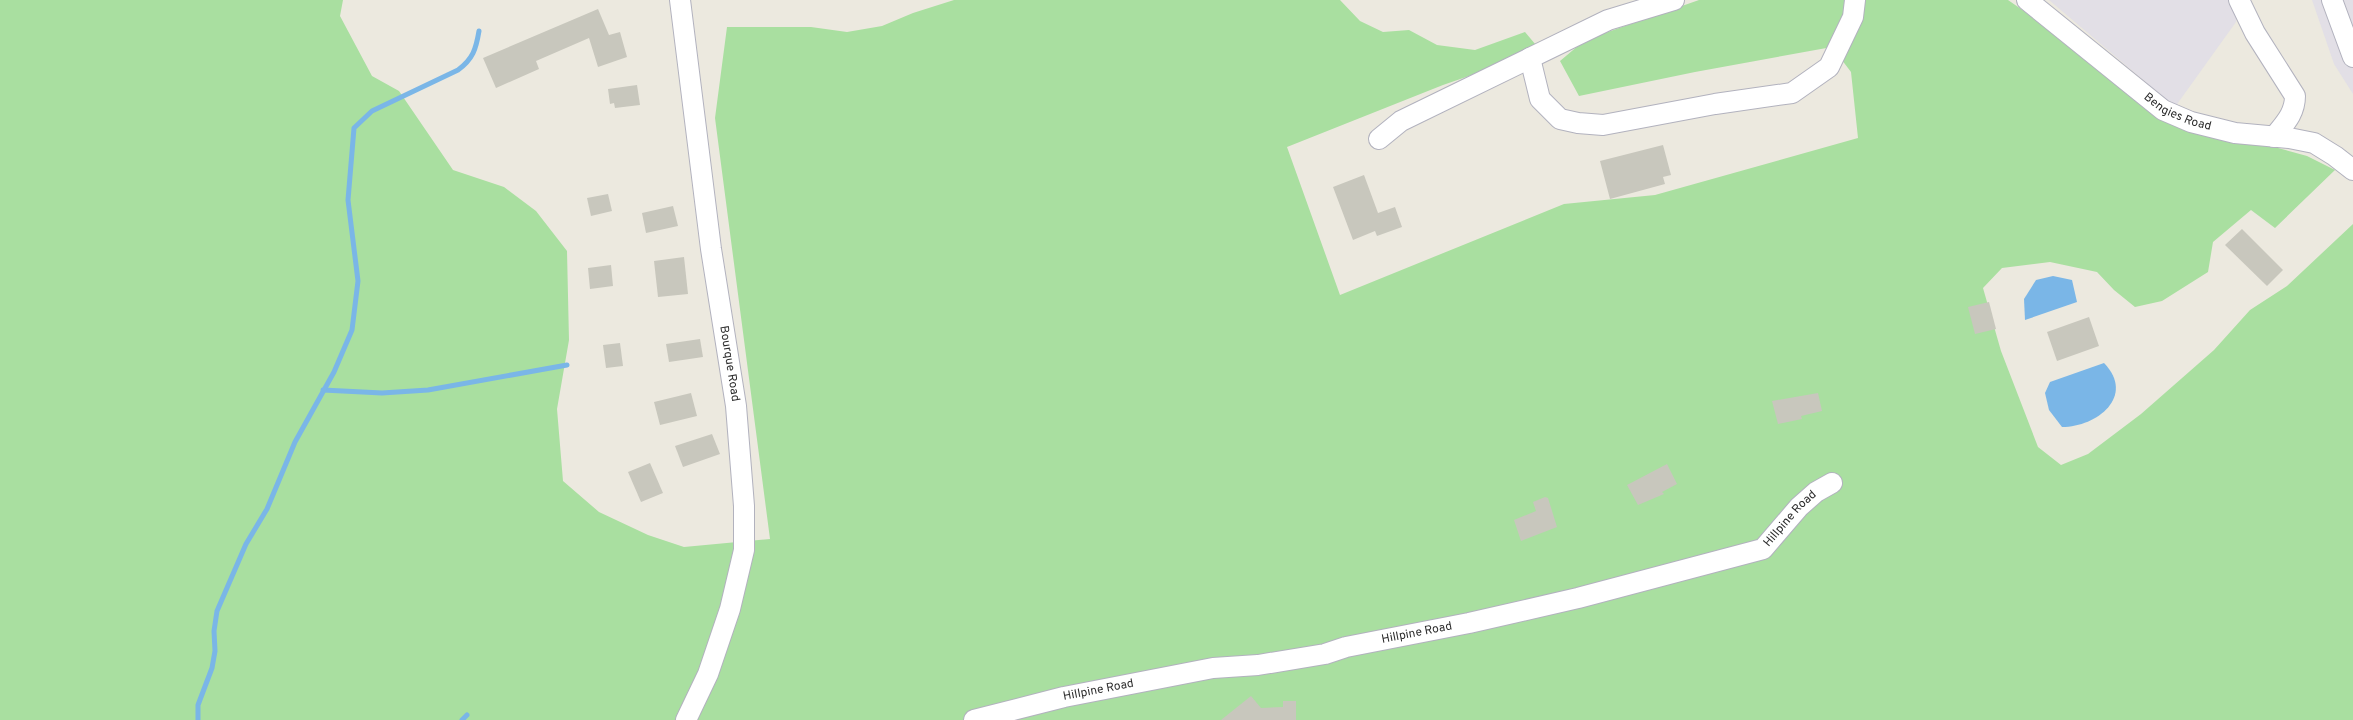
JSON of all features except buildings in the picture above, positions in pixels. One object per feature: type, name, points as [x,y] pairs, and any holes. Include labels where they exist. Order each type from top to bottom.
[{"type":"street","name":"Bourque Road","points":[[680,0],[711,249],[736,406],[744,506],[744,550],[730,609],[708,674],[686,720]]},
{"type":"street","points":[[1379,139],[1402,121],[1608,20],[1674,0]]},
{"type":"street","points":[[1530,58],[1540,99],[1560,119],[1578,123],[1603,125],[1715,104],[1792,93],[1829,67],[1853,17],[1854,0]]},
{"type":"street","name":"Bengies Road","points":[[2027,0],[2163,110],[2191,122],[2235,133],[2274,137],[2314,144],[2335,156],[2353,170]]},
{"type":"street","points":[[2239,0],[2255,33],[2295,96],[2295,105],[2291,116],[2274,137]]},
{"type":"street","points":[[2332,0],[2353,57]]},
{"type":"street","name":"Hillpine Road","points":[[974,720],[1064,697],[1206,669],[1258,665],[1325,654],[1353,646],[1469,623],[1578,598],[1763,549],[1799,507],[1816,492],[1832,483]]},
{"type":"shaded area","points":[[2049,0],[2237,0],[2236,22],[2175,107]]},
{"type":"shaded area","points":[[2312,0],[2353,0],[2353,94],[2334,64]]},
{"type":"green space","points":[[0,0],[343,0],[340,16],[372,76],[399,91],[453,170],[504,187],[536,211],[567,251],[569,340],[557,409],[563,481],[599,512],[648,535],[684,547],[770,539],[715,118],[727,27],[811,27],[847,32],[882,26],[913,13],[954,0],[1340,0],[1360,21],[1383,32],[1409,30],[1437,45],[1475,50],[1525,32],[1541,51],[1443,85],[1287,147],[1340,295],[1564,204],[1655,195],[1858,138],[1851,72],[1832,47],[1695,72],[1579,96],[1560,61],[1585,40],[1699,0],[2008,0],[2070,43],[2166,117],[2307,156],[2335,170],[2275,228],[2251,210],[2213,242],[2208,272],[2162,301],[2135,307],[2114,290],[2097,272],[2050,262],[2002,268],[1983,288],[2001,351],[2038,447],[2061,465],[2088,454],[2141,414],[2214,350],[2250,310],[2287,286],[2353,224],[2353,720],[0,720]]},
{"type":"water","points":[[2053,276],[2072,280],[2077,302],[2025,320],[2024,299],[2036,280]]},
{"type":"water","points":[[2104,363],[2113,375],[2116,387],[2114,398],[2108,407],[2088,422],[2075,426],[2062,427],[2049,410],[2045,393],[2050,382]]},
{"type":"waterway","points":[[198,720],[198,705],[212,668],[215,651],[214,631],[217,611],[246,544],[267,509],[295,442],[334,372],[352,330],[358,281],[348,200],[354,128],[372,111],[458,70],[467,62],[473,53],[477,43],[479,31]]},
{"type":"waterway","points":[[323,390],[382,393],[428,390],[567,365]]},
{"type":"waterway","points":[[462,720],[467,715]]}]
